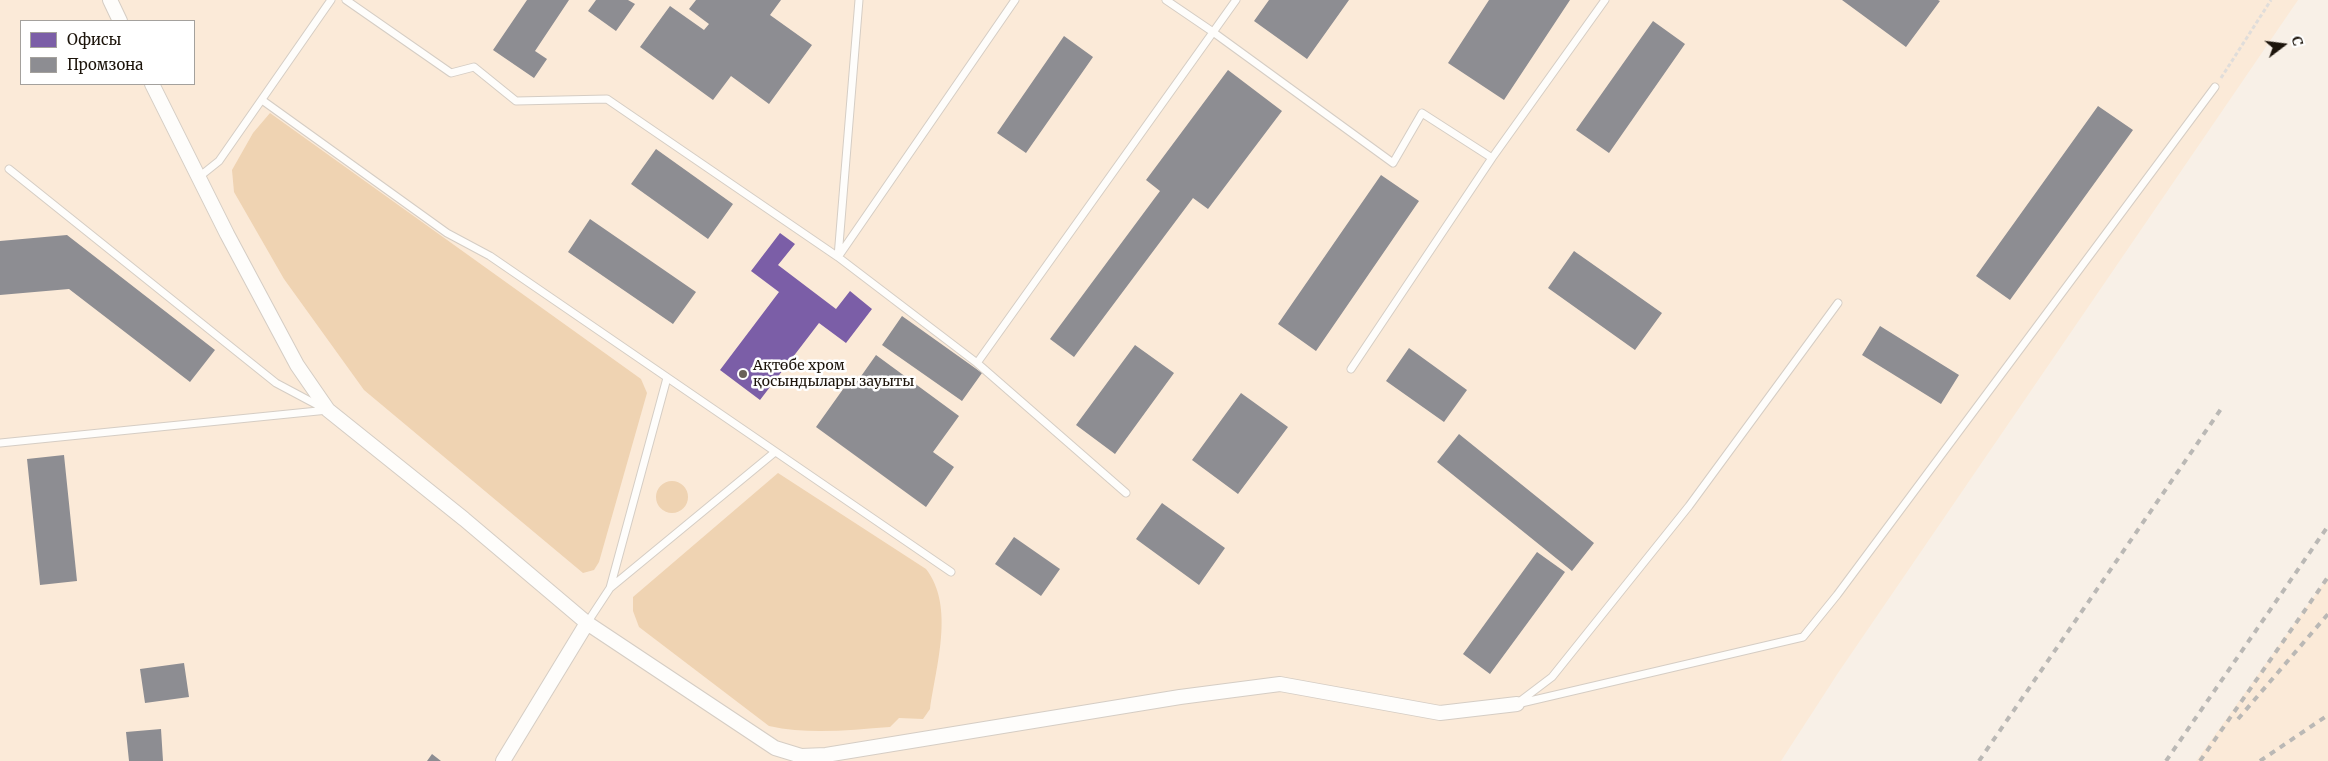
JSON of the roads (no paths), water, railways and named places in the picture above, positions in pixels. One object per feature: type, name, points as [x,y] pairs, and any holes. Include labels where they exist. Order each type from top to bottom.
[{"type":"street","points":[[110,0],[120,20]]},
{"type":"street","points":[[153,85],[297,365],[328,410],[464,519],[587,623],[775,748],[802,756],[826,755],[1180,697],[1280,684],[1440,713],[1517,704]]},
{"type":"street","points":[[503,761],[587,623]]},
{"type":"lane","points":[[199,177],[219,161],[331,0]]},
{"type":"lane","points":[[346,0],[451,73],[474,67],[516,100],[607,100],[838,258],[977,363],[1126,493]]},
{"type":"lane","points":[[838,258],[859,0]]},
{"type":"lane","points":[[838,258],[1015,0]]},
{"type":"lane","points":[[1166,0],[1393,163],[1422,113],[1492,158]]},
{"type":"lane","points":[[977,363],[1236,0]]},
{"type":"lane","points":[[1351,369],[1492,158],[1605,0]]},
{"type":"lane","points":[[1517,704],[1803,637],[1843,587],[2215,87]]},
{"type":"lane","points":[[262,100],[447,233],[490,256],[951,572]]},
{"type":"lane","points":[[9,169],[276,383],[328,410]]},
{"type":"lane","points":[[1517,704],[1552,677],[1688,506],[1838,303]]},
{"type":"lane","points":[[610,588],[667,378]]},
{"type":"lane","points":[[0,443],[328,410]]},
{"type":"lane","points":[[587,623],[610,588],[775,452]]},
{"type":"railway","points":[[1979,761],[2221,409]]},
{"type":"railway","points":[[2166,761],[2328,526]]},
{"type":"railway","points":[[2200,761],[2328,577]]},
{"type":"railway","points":[[2238,719],[2328,614]]},
{"type":"railway","points":[[2260,761],[2328,715]]},
{"type":"place","name":"Ақтөбе хром қосындылары зауыты","points":[[743,374]]}]
